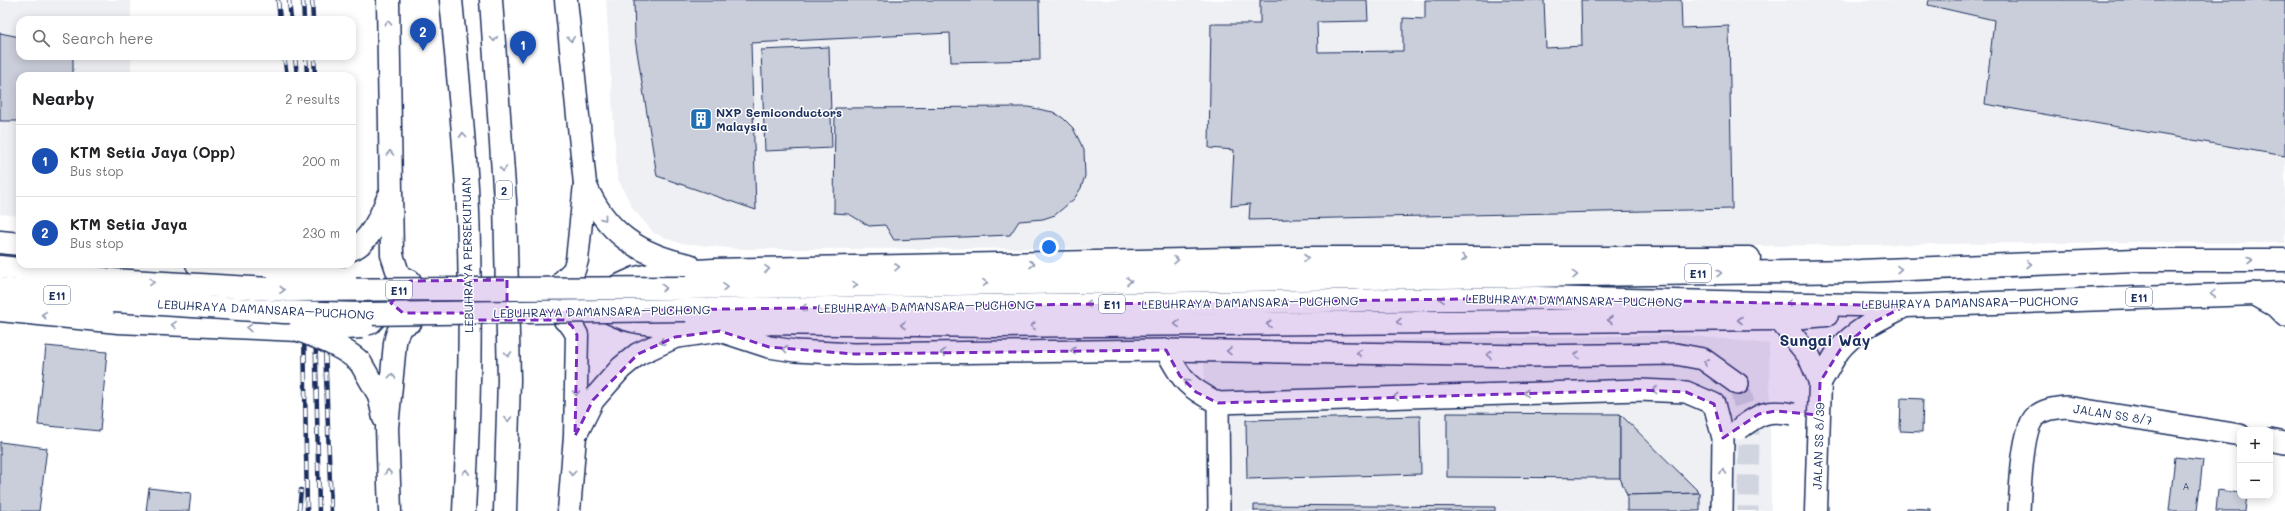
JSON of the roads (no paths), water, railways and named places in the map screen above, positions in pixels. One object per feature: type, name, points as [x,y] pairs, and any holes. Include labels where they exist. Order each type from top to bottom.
[{"type":"main road","points":[[388,0],[392,255],[394,267],[399,276],[410,282],[564,280],[618,316],[634,321],[666,324],[770,323],[997,326],[1779,319],[1828,315],[1856,305]]},
{"type":"main road","name":"LEBUHRAYA PERSEKUTUAN","points":[[451,0],[467,188],[469,356],[468,438],[464,511]]},
{"type":"main road","name":"2","points":[[490,0],[505,201],[509,380],[505,511]]},
{"type":"main road","points":[[564,280],[574,270],[577,260],[585,184],[566,0]]},
{"type":"main road","points":[[585,184],[601,215],[617,232],[637,247],[677,263],[714,270]]},
{"type":"main road","points":[[356,247],[380,218],[390,192]]},
{"type":"main road","points":[[0,242],[16,244]]},
{"type":"main road","points":[[404,327],[565,320],[616,287],[636,278],[659,273],[714,270],[1290,258],[1729,258],[1795,259],[1823,262],[1860,271]]},
{"type":"main road","name":"LEBUHRAYA DAMANSARA–PUCHONG","points":[[0,267],[113,280],[288,290],[540,290],[1860,271],[2136,260],[2285,260]]},
{"type":"main road","points":[[239,268],[357,280],[380,292],[391,303],[404,327],[387,428]]},
{"type":"main road","points":[[281,272],[298,268]]},
{"type":"main road","points":[[0,310],[118,322],[292,330],[362,328],[371,323],[410,282]]},
{"type":"main road","name":"LEBUHRAYA DAMANSARA–PUCHONG","points":[[0,289],[114,301],[284,312],[363,314],[1537,298],[1905,306],[2285,292]]},
{"type":"main road","points":[[1820,382],[1840,350],[1853,336],[1870,324],[1905,306]]},
{"type":"main road","name":"JALAN SS 8/39","points":[[1779,319],[1809,356],[1820,382],[1816,511]]},
{"type":"main road","points":[[565,320],[572,326],[577,335],[575,436],[569,511]]},
{"type":"main road","points":[[575,436],[593,400],[621,368],[638,354],[675,337],[770,323]]},
{"type":"main road","points":[[292,330],[335,344],[346,350],[360,362],[379,395],[387,428],[390,511]]},
{"type":"street","points":[[2252,293],[2275,306],[2285,316]]},
{"type":"street","points":[[720,331],[769,347],[795,351],[847,353],[1166,350],[1528,356],[1676,354],[1703,359],[1738,384]]},
{"type":"street","points":[[1166,350],[1180,376],[1196,392],[1218,403],[1639,390],[1686,392],[1714,404],[1731,433],[1722,511]]},
{"type":"street","points":[[1218,403],[1219,511]]},
{"type":"street","name":"JALAN SS 8/7","points":[[2019,511],[2027,431],[2034,418],[2047,409],[2067,407],[2237,435]]},
{"type":"street","points":[[1731,433],[1759,414],[1776,410],[1793,414],[1819,415]]},
{"type":"street","points":[[2273,441],[2285,443]]},
{"type":"tunnel","points":[[1738,384],[1749,420],[1748,511]]},
{"type":"railway","points":[[278,0],[280,16]]},
{"type":"railway","points":[[289,0],[291,16]]},
{"type":"railway","points":[[303,0],[304,16]]},
{"type":"railway","points":[[312,0],[313,16]]},
{"type":"railway","points":[[285,60],[286,72]]},
{"type":"railway","points":[[295,60],[297,72]]},
{"type":"railway","points":[[306,60],[307,72]]},
{"type":"railway","points":[[314,60],[315,72]]},
{"type":"railway","points":[[303,268],[307,511]]},
{"type":"railway","points":[[314,268],[319,511]]},
{"type":"railway","points":[[322,268],[331,511]]},
{"type":"railway","points":[[299,511],[301,490]]},
{"type":"place","name":"KTM Setia Jaya","points":[[423,51]]},
{"type":"place","name":"KTM Setia Jaya (Opp)","points":[[523,64]]},
{"type":"place","name":"NXP Semiconductors Malaysia","points":[[701,119]]},
{"type":"district","name":"Sungai Way","points":[[1825,339]]}]
